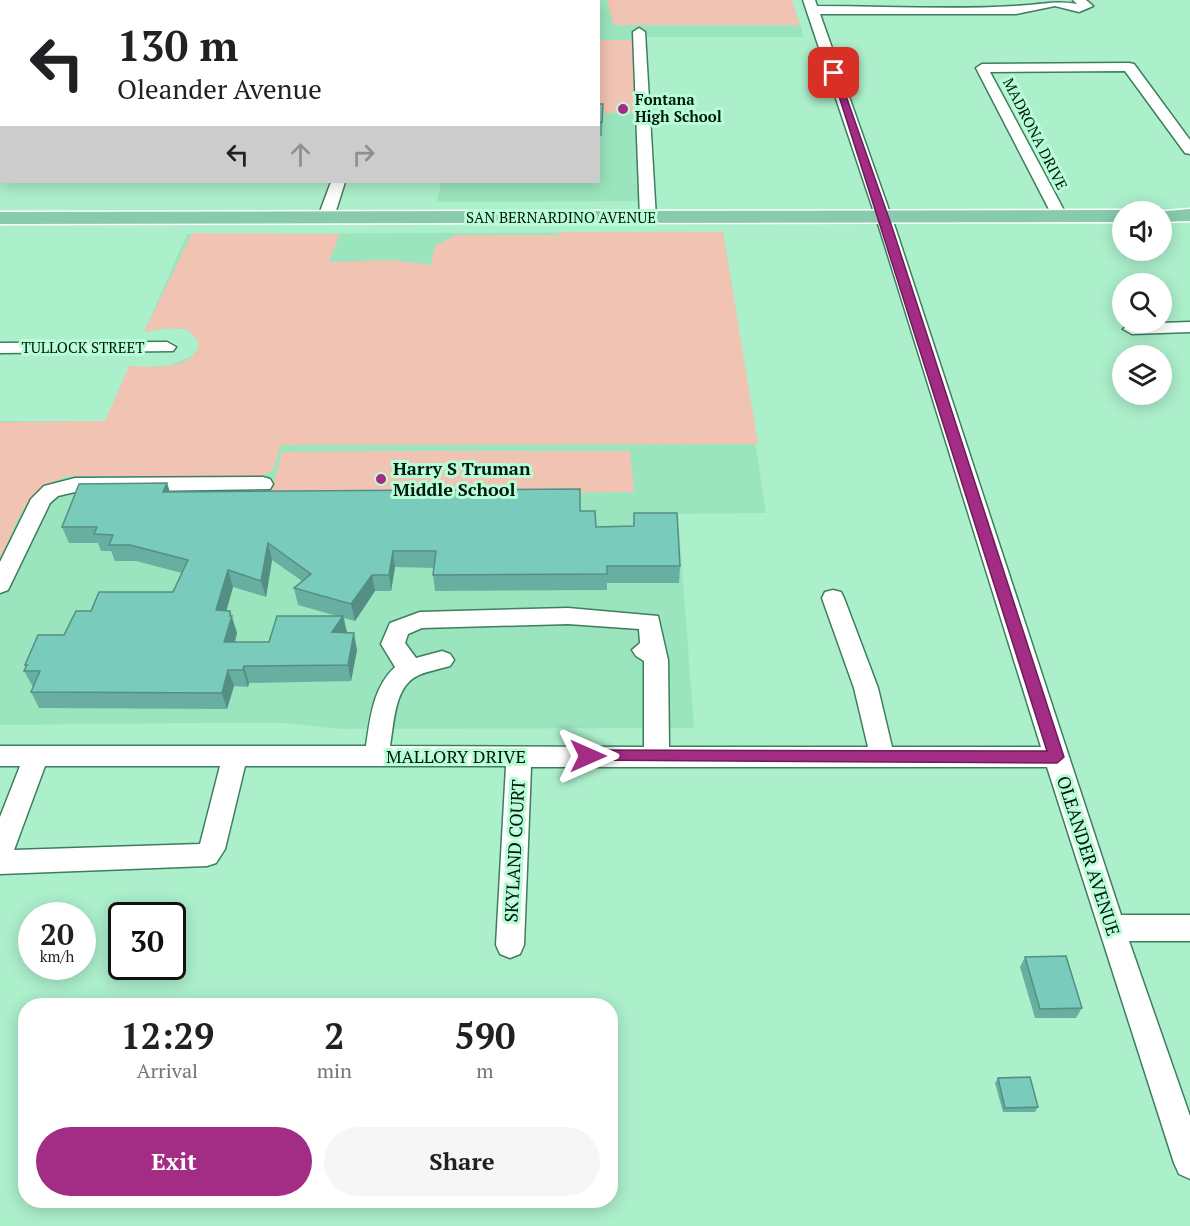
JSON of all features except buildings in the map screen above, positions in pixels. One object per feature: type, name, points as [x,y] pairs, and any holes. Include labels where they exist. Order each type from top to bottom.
[{"type":"main road","points":[[1172,216],[1190,215]]},
{"type":"main road","name":"SAN BERNARDINO AVENUE","points":[[0,218],[1112,216]]},
{"type":"street","points":[[811,5],[948,5],[1024,9],[1056,1],[1079,8],[1087,6],[1078,0]]},
{"type":"street","name":"OLEANDER AVENUE","points":[[811,5],[883,216],[1111,928],[1190,1163]]},
{"type":"street","points":[[639,32],[648,218]]},
{"type":"street","name":"MADRONA DRIVE","points":[[1059,216],[982,68],[1129,67],[1190,150]]},
{"type":"street","points":[[326,217],[338,183]]},
{"type":"street","points":[[1172,328],[1190,327]]},
{"type":"street","name":"TULLOCK STREET","points":[[0,348],[167,347]]},
{"type":"street","points":[[0,585],[41,499],[51,491],[75,485],[263,484]]},
{"type":"street","points":[[833,598],[866,688],[882,755]]},
{"type":"street","points":[[376,757],[388,695],[406,670],[407,663],[393,644],[398,628],[420,620],[568,615],[650,622],[649,652],[656,660],[657,756]]},
{"type":"street","points":[[406,670],[442,660]]},
{"type":"street","name":"MALLORY DRIVE","points":[[0,756],[882,755],[1057,757]]},
{"type":"street","points":[[0,852],[36,756]]},
{"type":"street","name":"SKYLAND COURT","points":[[510,945],[519,756]]},
{"type":"street","points":[[0,862],[207,855],[212,849],[235,757]]},
{"type":"street","points":[[1111,928],[1190,928]]},
{"type":"shaded area","name":"Fontana High School","points":[[600,0],[792,0],[804,37],[642,37],[655,201],[437,202],[441,183],[600,183]]},
{"type":"shaded area","points":[[607,0],[792,0],[800,25],[613,25]]},
{"type":"shaded area","points":[[600,40],[636,40],[640,113],[600,113]]},
{"type":"shaded area","points":[[558,232],[723,232],[758,444],[281,445],[273,470],[261,476],[68,476],[53,482],[32,498],[18,518],[0,558],[0,422],[105,421],[129,366],[171,365],[182,363],[190,358],[199,342],[187,329],[166,328],[145,332],[145,330],[192,233],[340,234],[329,262],[393,260],[431,265],[435,246],[456,235],[557,235],[558,241]]},
{"type":"shaded area","name":"Harry S Truman Middle School","points":[[723,232],[766,513],[678,514],[694,728],[338,729],[286,723],[0,725],[0,421],[105,421],[148,367],[169,366],[192,356],[198,349],[199,342],[187,329],[166,328],[145,332],[187,234]]},
{"type":"shaded area","points":[[630,451],[634,492],[271,494],[282,452]]},
{"type":"place","name":"Fontana High School","points":[[623,109]]},
{"type":"place","name":"Harry S Truman Middle School","points":[[381,479]]},
{"type":"route","points":[[588,756],[1057,757],[879,202],[834,73]]}]
